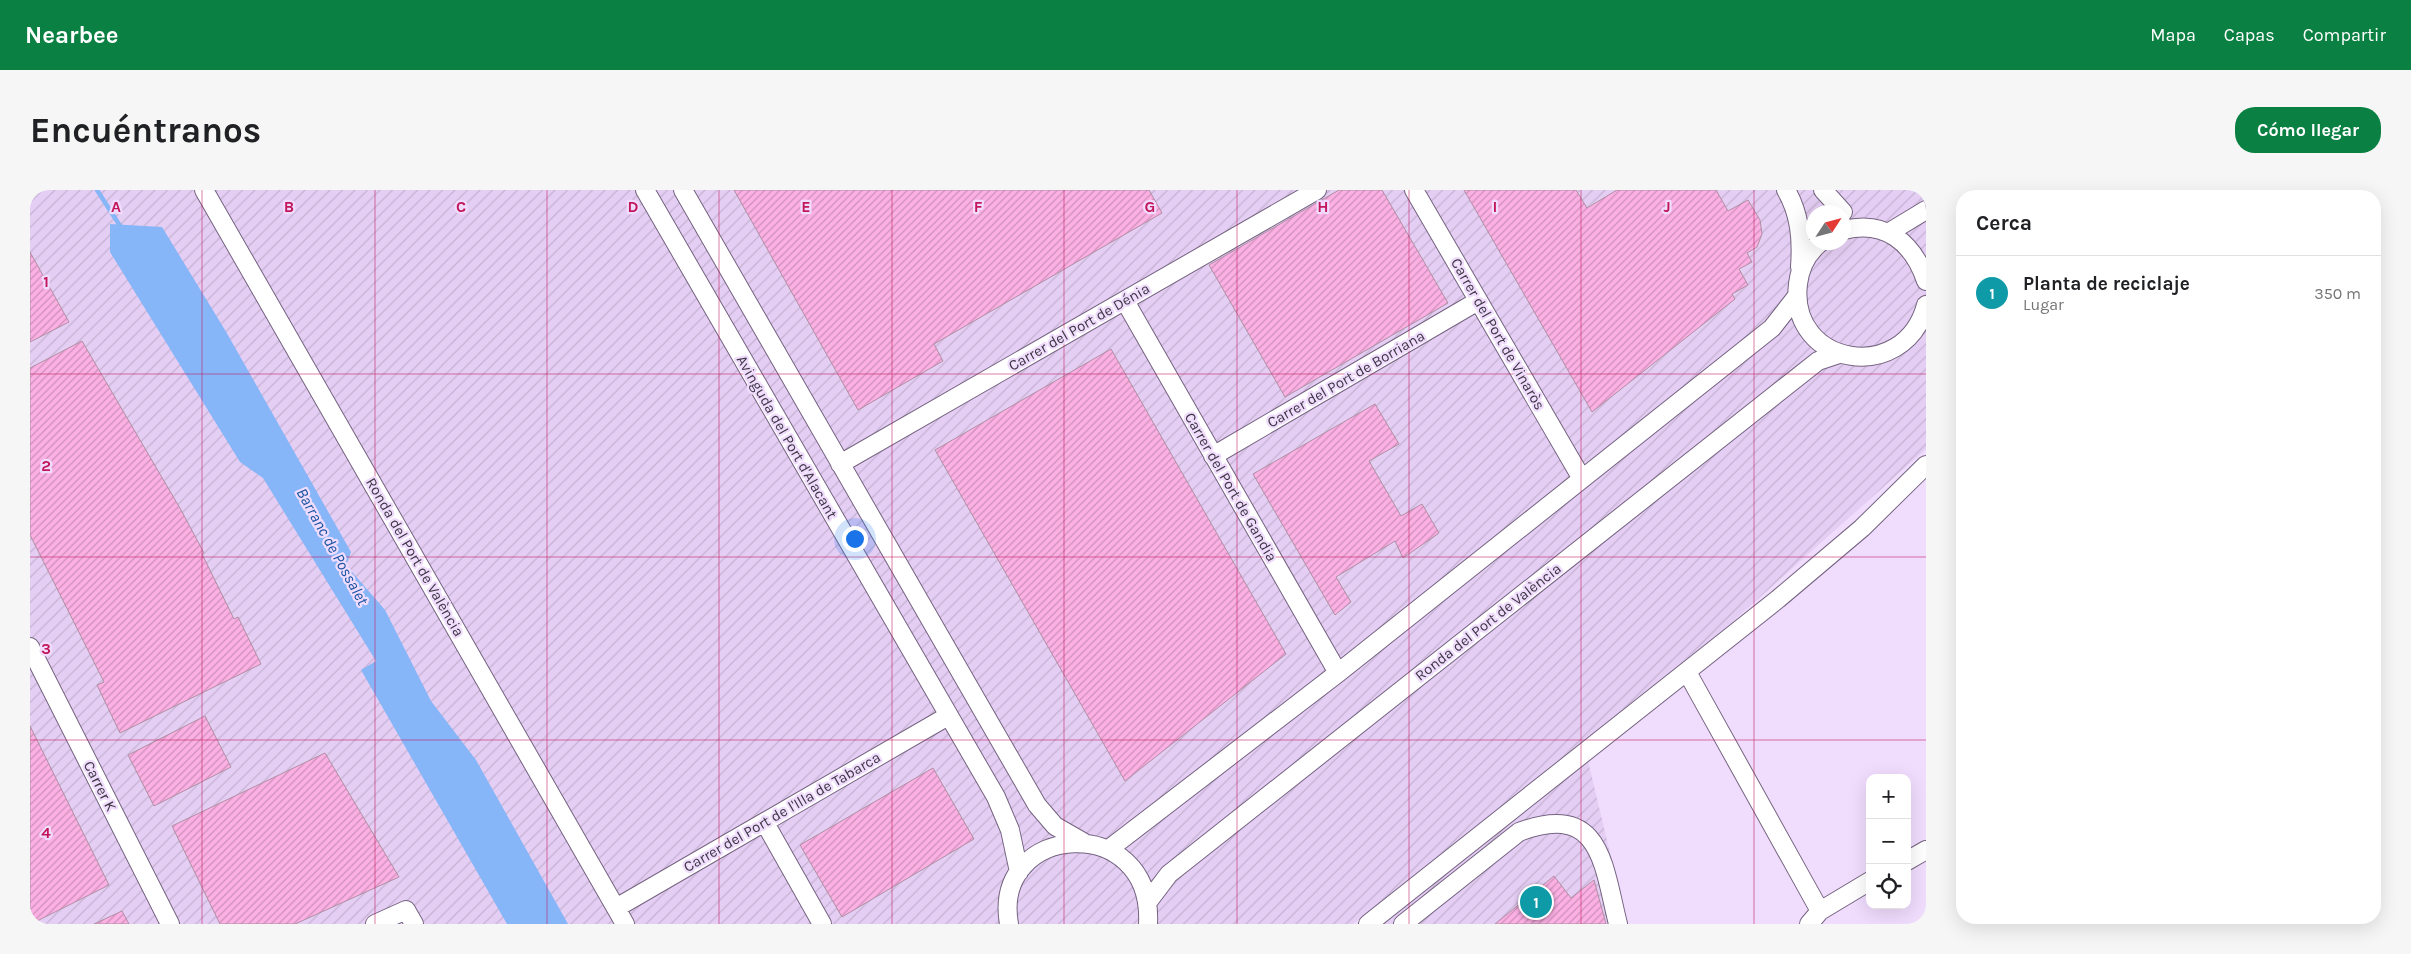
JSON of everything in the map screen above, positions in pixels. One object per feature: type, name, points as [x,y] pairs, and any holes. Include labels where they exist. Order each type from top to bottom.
[{"type":"street","name":"Ronda del Port de València","points":[[204,190],[625,924]]},
{"type":"street","name":"Avinguda del Port d'Alacant","points":[[644,190],[996,797],[1010,830],[1019,872]]},
{"type":"street","points":[[683,190],[1037,805],[1055,826],[1084,842],[1109,849],[1132,867],[1146,892],[1148,924]]},
{"type":"street","name":"Carrer del Port de Dénia","points":[[840,464],[1317,190]]},
{"type":"street","name":"Carrer del Port de Vinaròs","points":[[1414,190],[1582,479]]},
{"type":"street","points":[[1786,190],[1792,200],[1802,237],[1796,296],[1803,321],[1820,343],[1839,354],[1864,358],[1884,354],[1906,341],[1923,317],[1926,305]]},
{"type":"street","points":[[1823,190],[1836,205]]},
{"type":"street","points":[[1888,233],[1926,210]]},
{"type":"street","points":[[1851,228],[1881,229],[1900,239],[1919,261],[1926,281]]},
{"type":"street","points":[[1800,271],[1812,250]]},
{"type":"street","points":[[1109,849],[1338,673],[1772,328],[1796,296]]},
{"type":"street","name":"Carrer del Port de Gandia","points":[[1125,301],[1338,673]]},
{"type":"street","name":"Carrer del Port de Borriana","points":[[1213,456],[1478,301]]},
{"type":"street","name":"Ronda del Port de València","points":[[1146,903],[1169,874],[1218,835],[1818,361],[1839,354]]},
{"type":"street","points":[[1368,924],[1687,672],[1862,528],[1926,465]]},
{"type":"street","name":"Carrer K","points":[[30,647],[170,924]]},
{"type":"street","points":[[1687,672],[1814,918],[1866,884]]},
{"type":"street","name":"Carrer del Port de l'Illa de Tabarca","points":[[616,908],[948,716]]},
{"type":"street","points":[[1403,924],[1519,832],[1540,824],[1560,822],[1583,832],[1593,841],[1601,855],[1618,924]]},
{"type":"street","points":[[765,823],[822,924]]},
{"type":"street","points":[[1009,924],[1006,908],[1014,881],[1019,872],[1041,852],[1069,842],[1084,842]]},
{"type":"street","points":[[1911,858],[1926,850]]},
{"type":"street","points":[[375,924],[410,917]]},
{"type":"shaded area","points":[[30,190],[1926,190],[1926,449],[1731,623],[1353,924],[30,924]]},
{"type":"shaded area","points":[[1587,757],[1627,924],[1378,924]]},
{"type":"water","points":[[110,224],[162,227],[225,330],[351,552],[346,565],[385,610],[431,701],[476,760],[568,924],[507,924],[361,670],[376,661],[263,478],[240,462],[110,252]]},
{"type":"building","points":[[734,190],[1149,190],[1162,213],[934,344],[943,361],[858,410]]},
{"type":"building","points":[[1339,190],[1382,190],[1448,303],[1285,397],[1209,265]]},
{"type":"building","points":[[1464,190],[1576,190],[1587,208],[1617,190],[1716,190],[1728,211],[1748,200],[1760,220],[1762,234],[1757,247],[1747,253],[1752,262],[1739,269],[1748,285],[1732,294],[1735,299],[1592,412]]},
{"type":"building","points":[[30,252],[69,322],[30,342]]},
{"type":"building","points":[[82,341],[181,510],[204,553],[202,554],[234,619],[238,617],[261,664],[120,733],[97,685],[104,682],[30,535],[30,368]]},
{"type":"building","points":[[1111,349],[1286,654],[1125,781],[935,450]]},
{"type":"building","points":[[1375,404],[1399,444],[1369,461],[1401,516],[1422,504],[1439,533],[1403,558],[1395,541],[1336,577],[1351,602],[1335,615],[1253,474]]},
{"type":"building","points":[[205,716],[231,767],[154,806],[128,755]]},
{"type":"building","points":[[30,726],[109,885],[31,924],[30,924]]},
{"type":"building","points":[[325,753],[399,877],[295,924],[220,924],[172,826]]},
{"type":"building","points":[[933,768],[974,839],[842,917],[800,845]]},
{"type":"building","points":[[1554,876],[1571,898],[1594,880],[1606,924],[1495,924]]},
{"type":"building","points":[[122,911],[129,924],[94,924]]},
{"type":"waterway","name":"Barranc de Possalet","points":[[97,190],[122,229]]},
{"type":"place","name":"Planta de reciclaje","points":[[1536,902]]}]
